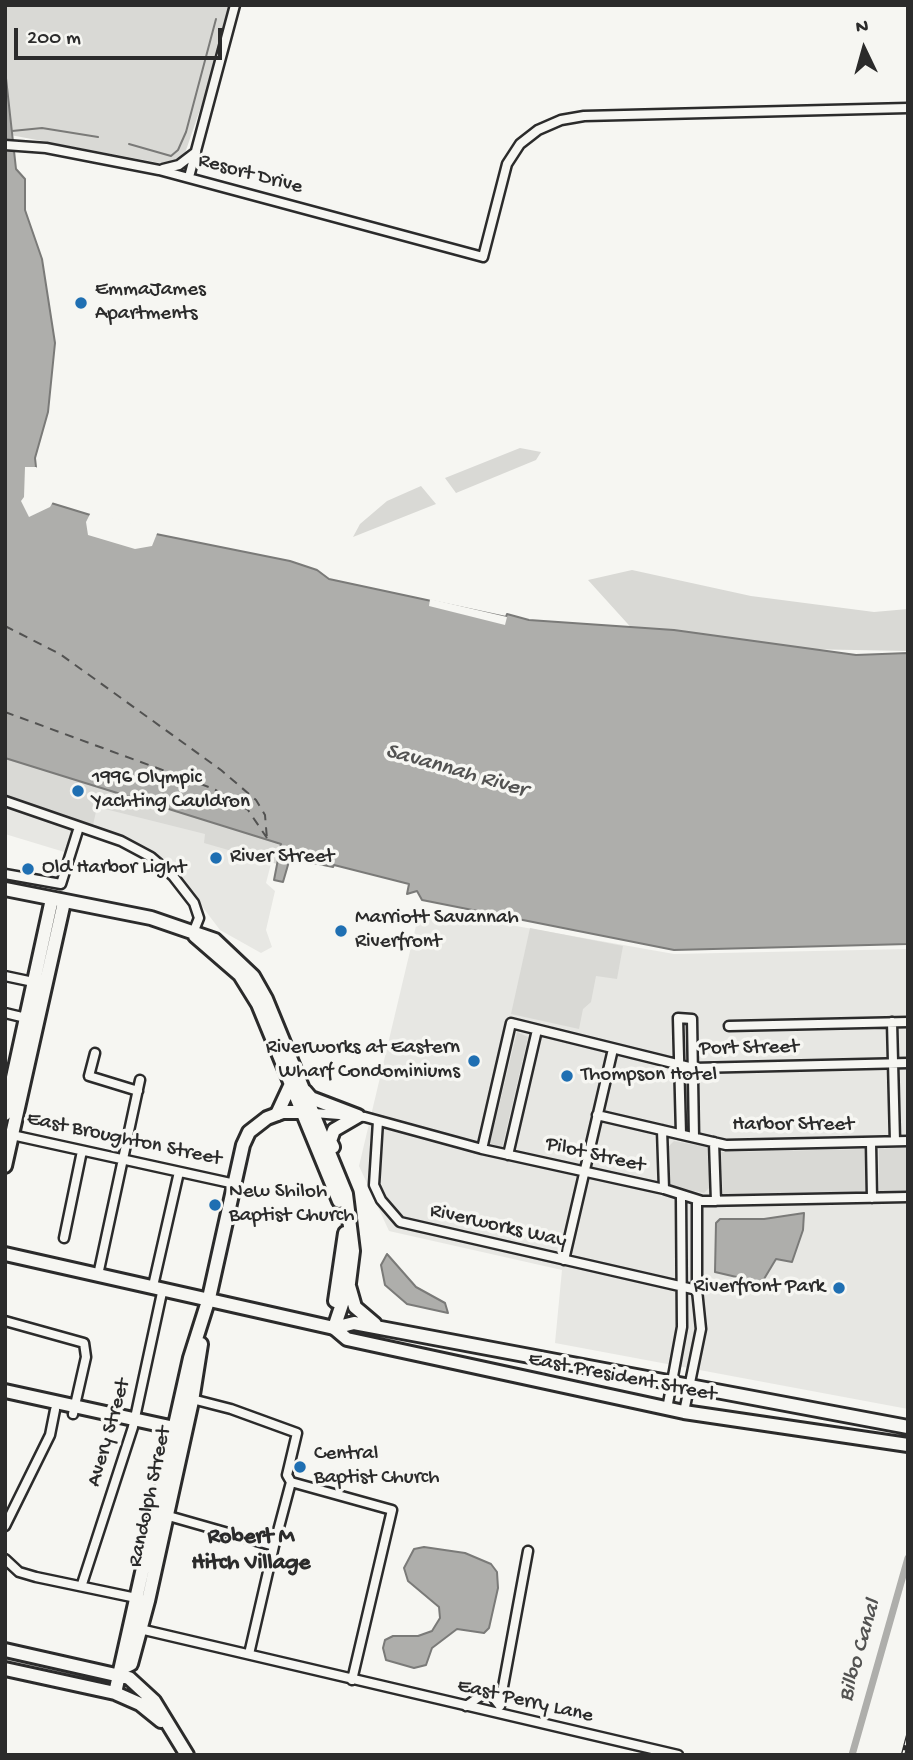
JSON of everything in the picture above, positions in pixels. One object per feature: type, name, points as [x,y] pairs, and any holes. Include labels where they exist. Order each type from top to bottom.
[{"type":"main road","points":[[5,890],[151,918],[215,940],[253,976],[266,999],[305,1091],[308,1112],[343,1211],[345,1242],[334,1308],[334,1328]]},
{"type":"main road","points":[[5,1167],[9,1134],[40,983],[64,902]]},
{"type":"main road","points":[[192,933],[245,982],[258,1004],[291,1084],[308,1112],[346,1194]]},
{"type":"main road","points":[[5,1114],[14,1054],[32,1019]]},
{"type":"main road","points":[[277,1114],[291,1084]]},
{"type":"main road","points":[[305,1091],[311,1098],[358,1116]]},
{"type":"main road","name":"Randolph Street","points":[[115,1693],[142,1599],[243,1145],[249,1132],[277,1114],[308,1112]]},
{"type":"main road","points":[[334,1328],[349,1283],[354,1251],[346,1194],[331,1135],[339,1126],[358,1116]]},
{"type":"main road","name":"East President Street","points":[[5,1254],[334,1328],[347,1339],[667,1409],[908,1445]]},
{"type":"main road","points":[[349,1283],[355,1307],[379,1328]]},
{"type":"main road","name":"East President Street","points":[[334,1328],[354,1323],[671,1385],[908,1427]]},
{"type":"main road","name":"Randolph Street","points":[[178,1433],[192,1399],[200,1329]]},
{"type":"main road","points":[[5,1391],[74,1410],[178,1433]]},
{"type":"main road","points":[[5,1399],[55,1410],[74,1410]]},
{"type":"main road","name":"Randolph Street","points":[[121,1672],[131,1664],[140,1629],[142,1599]]},
{"type":"main road","points":[[5,1650],[121,1672],[148,1693],[187,1755]]},
{"type":"main road","points":[[5,1669],[115,1693],[148,1709],[171,1731]]},
{"type":"street","points":[[188,177],[235,5]]},
{"type":"street","name":"Resort Drive","points":[[5,145],[46,148],[159,170],[483,257],[507,164],[520,144],[538,130],[561,120],[584,116],[908,108]]},
{"type":"street","points":[[159,170],[180,165],[196,152]]},
{"type":"street","points":[[5,801],[131,845],[168,871],[198,911],[199,918],[192,933]]},
{"type":"street","points":[[5,874],[61,884],[79,827]]},
{"type":"street","points":[[5,976],[40,983]]},
{"type":"street","points":[[5,1013],[32,1019]]},
{"type":"street","points":[[681,1134],[678,1018],[692,1018],[694,1137]]},
{"type":"street","points":[[729,1026],[908,1021]]},
{"type":"street","points":[[892,1022],[895,1141]]},
{"type":"street","name":"Port Street","points":[[482,1149],[512,1023],[693,1068],[908,1063]]},
{"type":"street","points":[[508,1155],[537,1030]]},
{"type":"street","points":[[564,1260],[613,1049]]},
{"type":"street","points":[[95,1053],[89,1076],[138,1091]]},
{"type":"street","points":[[98,1275],[140,1080]]},
{"type":"street","name":"Pilot Street","points":[[308,1112],[358,1116],[482,1149],[664,1189],[681,1197],[697,1200],[908,1197]]},
{"type":"street","name":"Harbor Street","points":[[597,1115],[726,1144],[908,1141]]},
{"type":"street","name":"Riverworks Way","points":[[378,1121],[374,1185],[381,1200],[400,1222],[697,1290]]},
{"type":"street","points":[[662,1130],[664,1189]]},
{"type":"street","name":"East Broughton Street","points":[[9,1134],[235,1184]]},
{"type":"street","points":[[714,1142],[716,1201]]},
{"type":"street","points":[[871,1143],[872,1198]]},
{"type":"street","points":[[64,1238],[82,1151]]},
{"type":"street","name":"Avery Street","points":[[82,1584],[134,1423],[179,1172]]},
{"type":"street","points":[[667,1409],[681,1336],[681,1197]]},
{"type":"street","points":[[684,1412],[701,1329],[697,1290],[697,1200]]},
{"type":"street","points":[[5,1321],[84,1343],[86,1357],[74,1410]]},
{"type":"street","points":[[192,1399],[231,1409],[297,1433],[287,1475],[291,1482],[249,1654]]},
{"type":"street","points":[[5,1526],[50,1435],[55,1410]]},
{"type":"street","points":[[140,1629],[352,1680],[392,1510],[291,1482]]},
{"type":"street","points":[[161,1514],[274,1546]]},
{"type":"street","points":[[501,1708],[528,1551]]},
{"type":"street","points":[[5,1559],[19,1572],[142,1599]]},
{"type":"street","name":"East Perry Lane","points":[[352,1680],[466,1706],[501,1708],[678,1755]]},
{"type":"street","points":[[466,1706],[485,1693],[490,1693],[501,1708]]},
{"type":"shaded area","points":[[5,5],[236,5],[184,156],[172,164],[165,164],[5,134]]},
{"type":"shaded area","points":[[520,448],[541,452],[536,460],[456,493],[445,478]]},
{"type":"shaded area","points":[[421,486],[436,504],[353,537],[360,524],[387,501]]},
{"type":"shaded area","points":[[632,570],[751,596],[874,612],[908,609],[908,651],[801,649],[636,633],[588,580]]},
{"type":"shaded area","points":[[5,758],[282,844],[277,864],[204,843],[205,834],[97,807],[93,825],[5,797]]},
{"type":"shaded area","name":"River Street","points":[[5,768],[275,848],[266,883],[275,891],[266,930],[272,947],[261,953],[220,930],[179,876],[147,847],[80,821],[71,854],[5,834]]},
{"type":"shaded area","points":[[420,909],[674,954],[908,949],[908,1409],[555,1343],[562,1270],[389,1231],[359,1166]]},
{"type":"shaded area","points":[[530,928],[623,946],[617,979],[596,976],[591,1002],[583,1009],[579,1029],[511,1014]]},
{"type":"shaded area","points":[[517,1032],[528,1037],[502,1148],[490,1143]]},
{"type":"shaded area","points":[[674,1141],[707,1147],[710,1187],[704,1193],[670,1186],[669,1146]]},
{"type":"shaded area","points":[[908,1147],[908,1192],[882,1193],[879,1190],[879,1149]]},
{"type":"shaded area","points":[[868,1149],[867,1193],[723,1196],[721,1152]]},
{"type":"shaded area","points":[[5,1653],[109,1675],[106,1687],[5,1665]]},
{"type":"water","name":"Savannah River","points":[[5,69],[16,169],[25,179],[25,210],[42,259],[55,343],[48,412],[35,458],[36,467],[30,471],[38,499],[146,532],[290,561],[317,570],[329,579],[506,617],[507,614],[529,620],[674,630],[856,655],[908,653],[908,944],[674,950],[422,900],[417,891],[407,894],[409,884],[334,865],[333,867],[290,858],[283,882],[274,880],[281,844],[5,758]]},
{"type":"water","points":[[804,1213],[803,1230],[792,1262],[776,1259],[764,1279],[758,1282],[715,1272],[716,1223],[720,1219],[764,1219]]},
{"type":"water","points":[[387,1254],[416,1287],[445,1303],[448,1313],[407,1304],[385,1285],[381,1265]]},
{"type":"water","points":[[424,1547],[465,1553],[491,1564],[497,1572],[498,1588],[489,1628],[484,1633],[457,1629],[432,1648],[426,1665],[414,1668],[386,1660],[383,1648],[385,1640],[393,1636],[418,1636],[432,1631],[440,1618],[439,1607],[408,1581],[404,1568],[414,1549]]},
{"type":"pier","points":[[25,467],[38,469],[34,473],[41,496],[54,500],[50,507],[29,517],[21,501],[24,497]]},
{"type":"pier","points":[[91,512],[158,531],[152,546],[135,549],[88,535],[86,522]]},
{"type":"pier","points":[[430,599],[507,617],[505,625],[429,606]]},
{"type":"waterway","points":[[129,144],[171,156],[178,150],[186,132],[216,19]]},
{"type":"waterway","points":[[12,131],[42,128],[98,137]]},
{"type":"waterway","name":"Bilbo Canal","points":[[852,1755],[908,1558]]},
{"type":"ferry route","points":[[5,626],[60,654],[221,770],[256,800],[265,815],[267,839]]},
{"type":"ferry route","points":[[5,712],[214,789],[248,810],[267,838]]},
{"type":"railway","points":[[903,1755],[908,1736]]},
{"type":"place","name":"EmmaJames Apartments","points":[[81,303]]},
{"type":"place","name":"1996 Olympic Yachting Cauldron","points":[[78,791]]},
{"type":"place","name":"River Street","points":[[216,858]]},
{"type":"place","name":"Old Harbor Light","points":[[28,869]]},
{"type":"place","name":"Marriott Savannah Riverfront","points":[[341,931]]},
{"type":"place","name":"Riverworks at Eastern Wharf Condominiums","points":[[474,1061]]},
{"type":"place","name":"Thompson Hotel","points":[[567,1076]]},
{"type":"place","name":"New Shiloh Baptist Church","points":[[215,1205]]},
{"type":"place","name":"Riverfront Park","points":[[839,1288]]},
{"type":"place","name":"Central Baptist Church","points":[[300,1467]]},
{"type":"district","name":"Robert M Hitch Village","points":[[251,1551]]}]
